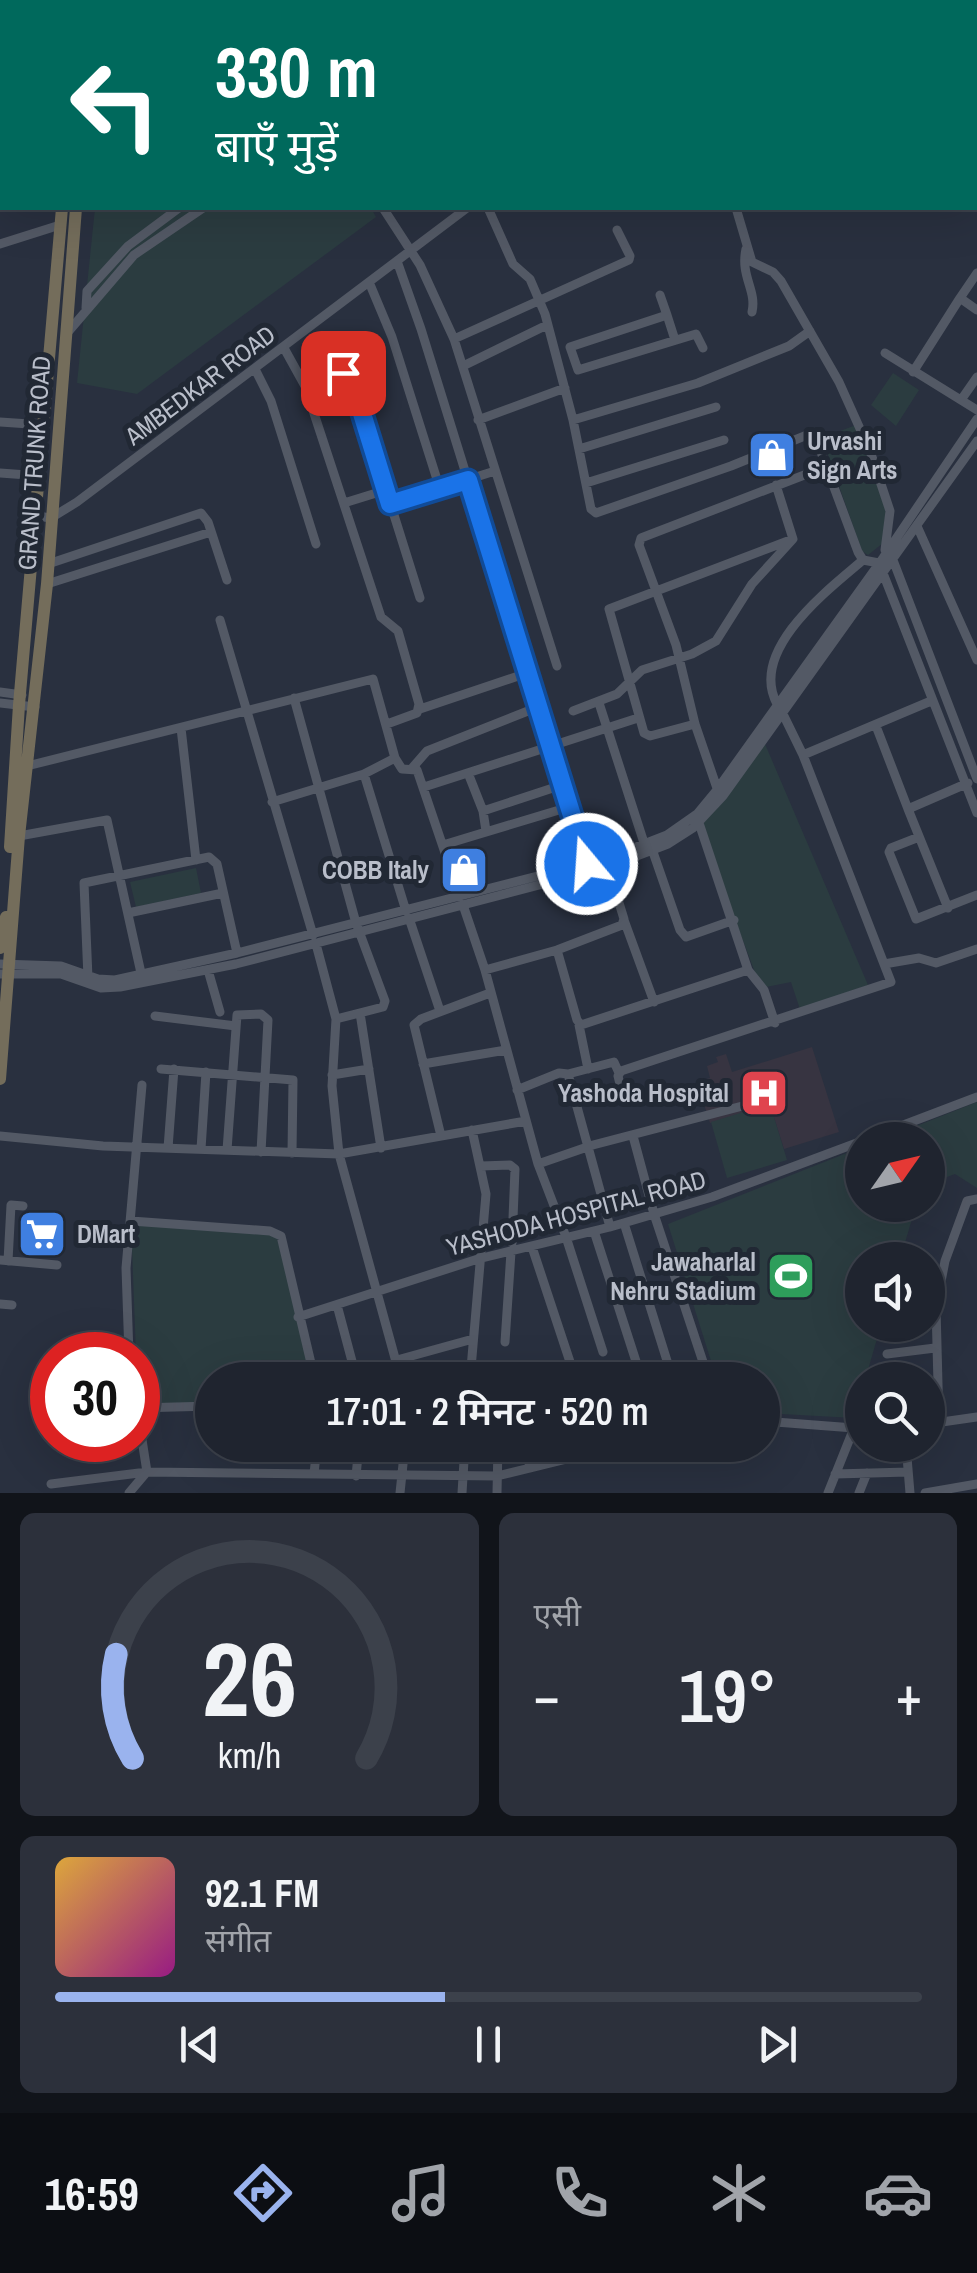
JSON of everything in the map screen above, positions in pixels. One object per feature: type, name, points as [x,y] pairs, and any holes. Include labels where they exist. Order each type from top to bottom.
[{"type":"highway","name":"GRAND TRUNK ROAD","points":[[0,1079],[3,924],[20,700],[44,517],[57,362],[62,210]]},
{"type":"highway","name":"GRAND TRUNK ROAD","points":[[3,946],[20,836],[47,584],[40,476],[44,426],[66,334],[76,210]]},
{"type":"street","points":[[86,309],[87,292],[128,246],[176,210]]},
{"type":"street","points":[[66,334],[134,255],[200,210]]},
{"type":"street","points":[[384,210],[412,250],[454,339],[557,666]]},
{"type":"street","name":"AMBEDKAR ROAD","points":[[44,517],[255,370],[464,210]]},
{"type":"street","points":[[489,210],[513,264],[528,276],[548,324],[591,510],[596,512],[731,466],[812,434],[863,560]]},
{"type":"street","points":[[737,210],[752,262],[782,280],[870,451],[890,512],[884,575],[977,814]]},
{"type":"street","points":[[0,244],[60,226]]},
{"type":"street","points":[[454,339],[629,260],[617,230]]},
{"type":"street","points":[[747,246],[743,272],[754,302],[752,312]]},
{"type":"street","points":[[396,261],[587,864]]},
{"type":"street","points":[[914,372],[977,273]]},
{"type":"street","points":[[370,282],[392,337],[440,489]]},
{"type":"street","points":[[660,295],[675,340]]},
{"type":"street","points":[[960,298],[977,310]]},
{"type":"street","points":[[667,315],[572,344],[578,370],[696,334],[703,348]]},
{"type":"street","points":[[463,366],[548,324]]},
{"type":"street","points":[[573,420],[698,383],[789,346],[810,331]]},
{"type":"street","points":[[284,348],[305,386],[381,618],[398,631],[420,709]]},
{"type":"street","points":[[885,352],[977,410]]},
{"type":"street","points":[[558,362],[574,358]]},
{"type":"street","points":[[255,370],[271,401],[316,544]]},
{"type":"street","points":[[305,386],[343,373],[349,376],[420,598]]},
{"type":"street","points":[[961,400],[977,377]]},
{"type":"street","points":[[478,420],[564,388]]},
{"type":"street","points":[[579,449],[716,407]]},
{"type":"street","points":[[912,527],[977,420]]},
{"type":"street","points":[[0,422],[44,426]]},
{"type":"street","points":[[586,483],[724,440]]},
{"type":"street","points":[[5,969],[71,968],[110,988],[208,970],[407,914],[608,868],[699,823],[886,558],[977,441]]},
{"type":"street","points":[[719,794],[679,657],[639,545],[645,534],[825,467]]},
{"type":"street","points":[[390,504],[495,471]]},
{"type":"street","points":[[0,473],[40,476]]},
{"type":"street","points":[[776,486],[793,539]]},
{"type":"street","points":[[344,503],[386,490]]},
{"type":"street","points":[[890,512],[912,527],[977,660]]},
{"type":"street","points":[[48,564],[200,513],[204,514],[227,580]]},
{"type":"street","points":[[47,584],[211,532]]},
{"type":"street","points":[[696,724],[650,736],[641,728],[609,609],[793,539]]},
{"type":"street","points":[[573,711],[617,694],[642,670],[710,645],[720,636],[752,584],[793,539]]},
{"type":"street","points":[[619,1072],[891,982],[803,755],[772,687],[774,666],[785,636],[863,560],[886,558]]},
{"type":"street","points":[[886,558],[977,779],[908,809]]},
{"type":"street","points":[[780,708],[884,575]]},
{"type":"street","points":[[220,620],[336,1019],[332,1075],[339,1154],[396,1360],[473,1339]]},
{"type":"street","points":[[387,724],[527,672]]},
{"type":"street","points":[[27,766],[371,678],[395,758],[402,769],[413,767],[426,750],[538,708]]},
{"type":"street","points":[[0,692],[20,700]]},
{"type":"street","points":[[294,698],[357,927],[386,1004],[336,1019]]},
{"type":"street","points":[[0,703],[36,701]]},
{"type":"street","points":[[803,755],[932,701]]},
{"type":"street","points":[[599,703],[680,930],[686,937],[734,920]]},
{"type":"street","points":[[424,787],[638,718]]},
{"type":"street","points":[[876,726],[948,908]]},
{"type":"street","points":[[182,728],[196,860]]},
{"type":"street","points":[[272,802],[364,774],[395,758]]},
{"type":"street","points":[[413,767],[424,787],[485,970],[538,1164],[603,1352]]},
{"type":"street","points":[[468,773],[486,831]]},
{"type":"street","points":[[364,774],[440,1011]]},
{"type":"street","points":[[482,810],[562,786]]},
{"type":"street","points":[[461,901],[649,849],[719,794]]},
{"type":"street","points":[[443,844],[569,806]]},
{"type":"street","points":[[20,836],[107,820],[142,973]]},
{"type":"street","points":[[699,823],[748,970],[764,990],[774,1022]]},
{"type":"street","points":[[919,837],[890,848],[889,852],[913,915],[920,919],[977,895]]},
{"type":"street","points":[[88,980],[84,883],[208,856],[216,860],[238,953]]},
{"type":"street","points":[[608,868],[654,1002]]},
{"type":"street","points":[[128,913],[224,893]]},
{"type":"street","points":[[485,970],[557,950],[618,927],[624,919]]},
{"type":"street","points":[[88,980],[108,981],[314,939]]},
{"type":"street","points":[[884,964],[919,958],[936,963],[977,949]]},
{"type":"street","points":[[557,950],[588,1069]]},
{"type":"street","points":[[208,970],[220,1012]]},
{"type":"street","points":[[579,1024],[748,970]]},
{"type":"street","points":[[441,1136],[414,1025],[440,1011],[490,994]]},
{"type":"street","points":[[227,1150],[237,1014],[267,1016],[262,1152]]},
{"type":"street","points":[[360,1014],[381,1148]]},
{"type":"street","points":[[154,1016],[236,1026]]},
{"type":"street","points":[[423,1064],[506,1050]]},
{"type":"street","points":[[517,1090],[559,1073],[614,1062],[624,1100]]},
{"type":"street","points":[[161,1069],[293,1080],[292,1153]]},
{"type":"street","points":[[168,1148],[174,1069]]},
{"type":"street","points":[[332,1075],[369,1070]]},
{"type":"street","points":[[201,1149],[206,1072]]},
{"type":"street","points":[[568,1074],[610,1227]]},
{"type":"street","points":[[127,1332],[125,1296],[142,1086]]},
{"type":"street","name":"YASHODA HOSPITAL ROAD","points":[[911,1122],[977,1097]]},
{"type":"street","points":[[538,1164],[768,1098]]},
{"type":"street","points":[[0,1136],[168,1148],[339,1154],[526,1121]]},
{"type":"street","points":[[471,1362],[486,1194],[472,1130]]},
{"type":"street","points":[[633,1136],[654,1214],[703,1362]]},
{"type":"street","name":"YASHODA HOSPITAL ROAD","points":[[298,1318],[511,1247],[532,1247],[610,1227],[742,1187],[845,1147]]},
{"type":"street","points":[[481,1166],[515,1169],[505,1342]]},
{"type":"street","points":[[934,1362],[939,1283],[968,1201],[977,1199]]},
{"type":"street","points":[[23,1206],[11,1205],[4,1260],[56,1265]]},
{"type":"street","points":[[131,1221],[276,1233],[284,1242],[310,1362]]},
{"type":"street","points":[[624,1223],[667,1362]]},
{"type":"street","points":[[594,1231],[636,1362]]},
{"type":"street","points":[[532,1247],[570,1362]]},
{"type":"street","points":[[0,1304],[12,1305]]},
{"type":"street","points":[[337,1305],[351,1362]]},
{"type":"street","points":[[887,1354],[935,1348]]},
{"type":"street","points":[[160,1410],[195,1407]]},
{"type":"street","points":[[945,1422],[977,1417]]},
{"type":"street","points":[[780,1423],[845,1427]]},
{"type":"street","points":[[828,1493],[845,1454]]},
{"type":"street","points":[[129,1493],[147,1472],[146,1462]]},
{"type":"street","points":[[314,1474],[315,1462]]},
{"type":"street","points":[[356,1476],[357,1462]]},
{"type":"street","points":[[400,1493],[403,1462]]},
{"type":"street","points":[[462,1493],[463,1462]]},
{"type":"street","points":[[497,1493],[498,1462]]},
{"type":"street","points":[[529,1462],[530,1468]]},
{"type":"street","points":[[50,1484],[147,1472],[462,1478],[498,1476],[551,1462]]},
{"type":"street","points":[[907,1462],[910,1493]]},
{"type":"street","points":[[859,1493],[866,1472]]},
{"type":"street","points":[[835,1474],[908,1472]]},
{"type":"street","points":[[925,1493],[972,1487]]},
{"type":"shaded area","points":[[95,210],[372,210],[376,217],[137,394],[77,383]]},
{"type":"shaded area","points":[[893,373],[919,390],[896,426],[871,405]]},
{"type":"shaded area","points":[[856,425],[886,509],[883,543],[868,555],[862,551],[822,438]]},
{"type":"shaded area","points":[[765,744],[868,985],[800,1009],[791,982],[766,987],[759,983],[700,827]]},
{"type":"shaded area","points":[[196,868],[201,893],[136,907],[130,882]]},
{"type":"shaded area","name":"Yashoda Hospital","points":[[812,1047],[839,1132],[784,1149],[770,1105],[710,1123],[697,1082],[710,1078],[707,1066],[718,1062],[716,1057],[726,1054],[732,1072]]},
{"type":"shaded area","points":[[977,1102],[977,1188],[955,1174],[945,1178],[945,1122],[926,1122]]},
{"type":"shaded area","points":[[770,1104],[787,1160],[727,1178],[711,1122]]},
{"type":"shaded area","points":[[845,1154],[845,1222],[911,1222],[905,1242],[845,1242],[845,1342],[876,1342],[870,1362],[845,1362],[845,1418],[780,1414],[780,1362],[711,1362],[668,1224]]},
{"type":"shaded area","points":[[131,1221],[276,1233],[308,1362],[195,1362],[195,1408],[160,1408],[160,1332],[135,1332]]},
{"type":"place","name":"Urvashi Sign Arts","points":[[772,455]]},
{"type":"place","name":"COBB Italy","points":[[464,870]]},
{"type":"place","name":"Yashoda Hospital","points":[[764,1093]]},
{"type":"place","name":"DMart","points":[[42,1234]]},
{"type":"place","name":"Jawaharlal Nehru Stadium","points":[[791,1276]]},
{"type":"route","points":[[343,373],[352,381],[390,504],[468,480],[587,864]]}]
